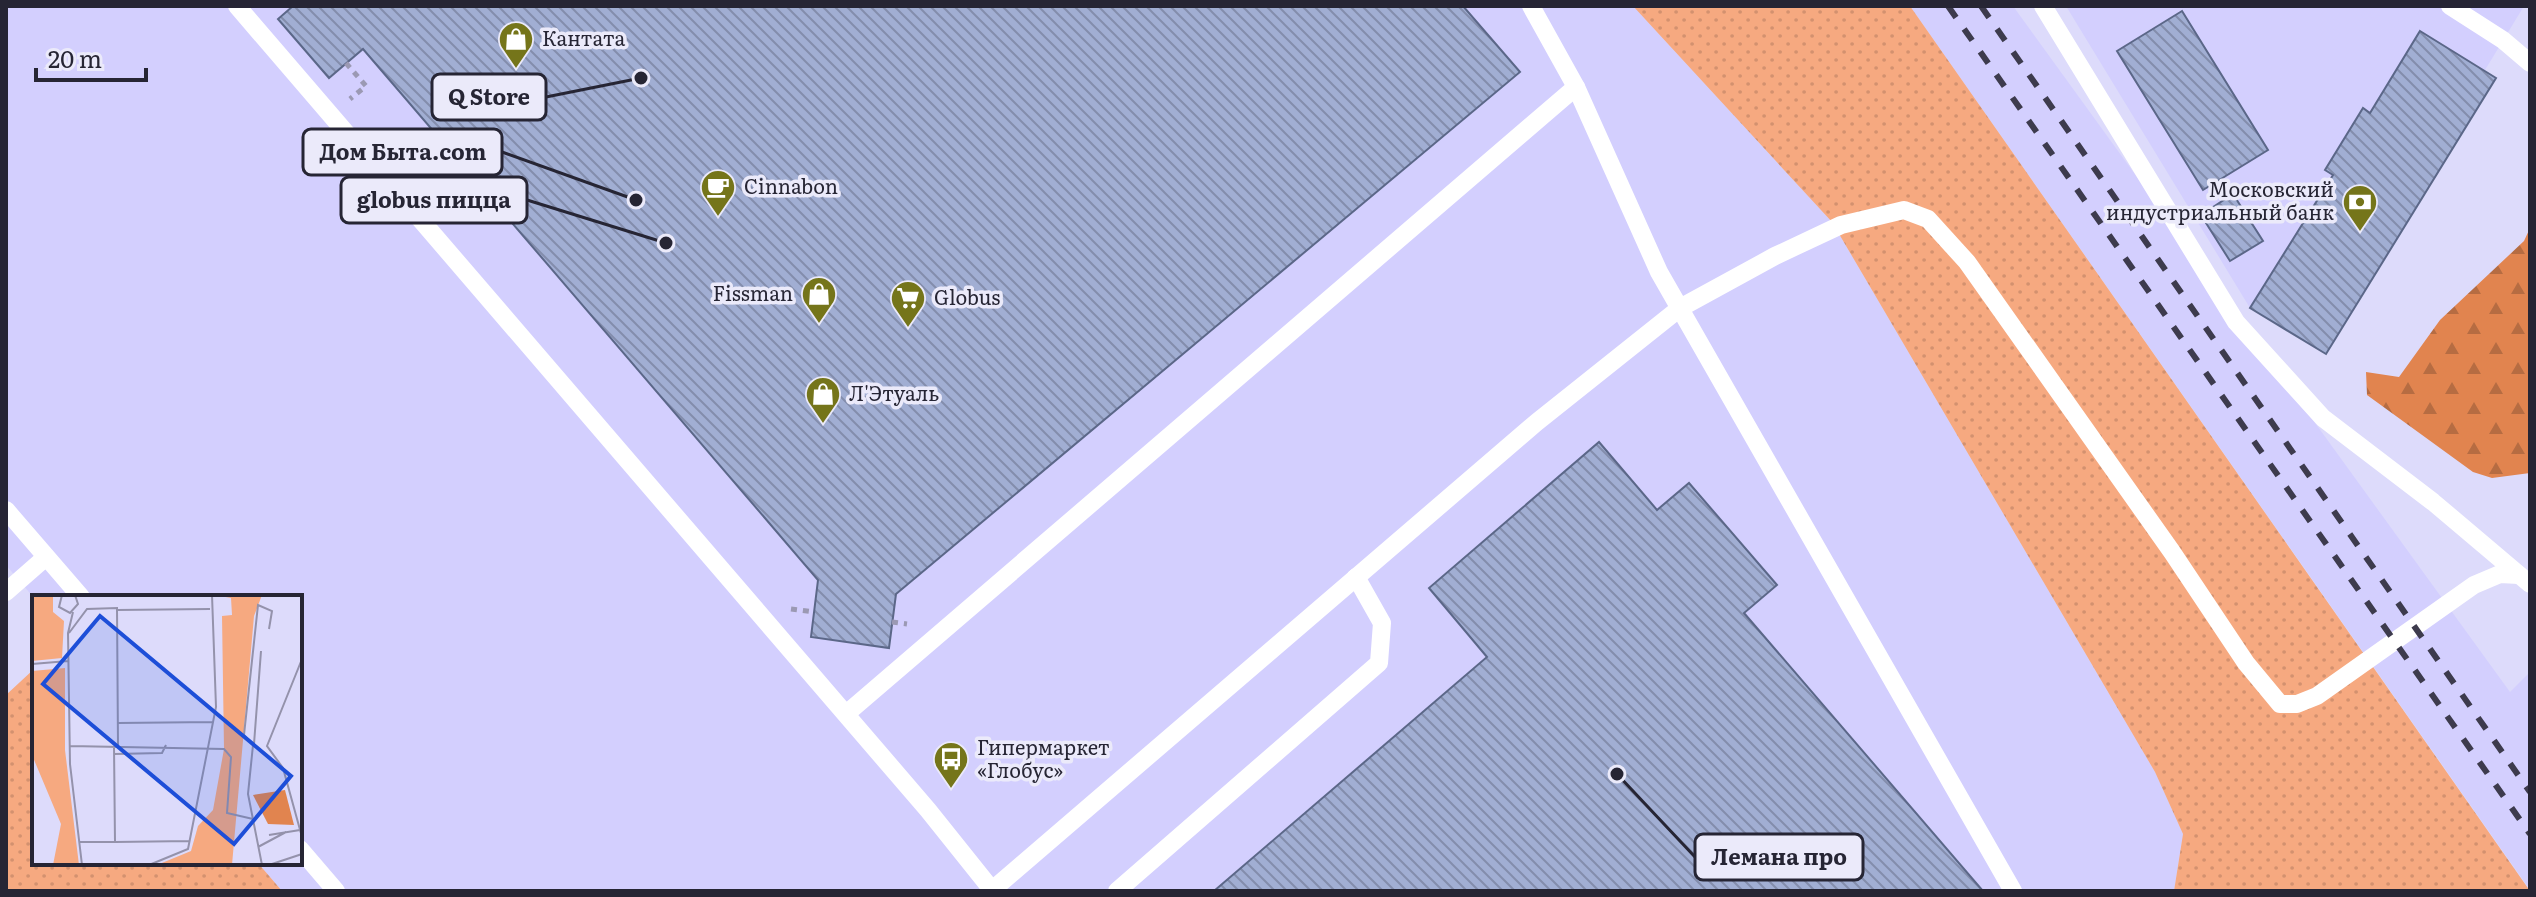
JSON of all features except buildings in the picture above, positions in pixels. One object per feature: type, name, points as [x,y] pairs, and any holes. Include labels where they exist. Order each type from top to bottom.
[{"type":"lane","points":[[237,6],[931,813],[992,891],[1537,422],[1680,308],[1775,256],[1841,225],[1904,210],[1928,219],[1967,262],[2172,552],[2246,663],[2280,704],[2297,704],[2317,696],[2474,585],[2500,574],[2525,579]]},
{"type":"lane","points":[[1531,6],[1576,87],[1659,272],[2013,891]]},
{"type":"lane","points":[[2043,6],[2236,322],[2323,418],[2433,502],[2525,579]]},
{"type":"lane","points":[[2450,6],[2503,40],[2530,63]]},
{"type":"lane","points":[[846,714],[1576,87]]},
{"type":"lane","points":[[6,510],[79,595]]},
{"type":"lane","points":[[6,592],[46,557]]},
{"type":"lane","points":[[1117,891],[1379,663],[1382,623],[1356,577]]},
{"type":"lane","points":[[302,851],[336,891]]},
{"type":"path","points":[[331,115],[366,86],[346,63]]},
{"type":"shaded area","points":[[6,6],[1633,6],[1832,222],[2155,772],[2183,834],[2174,891],[282,891],[260,865],[302,865],[302,595],[32,596],[6,565]]},
{"type":"shaded area","points":[[1633,6],[1910,6],[2530,891],[2174,891],[2183,834],[2155,772],[1832,222]]},
{"type":"shaded area","points":[[1910,6],[2013,6],[2510,692],[2530,672],[2530,890]]},
{"type":"shaded area","points":[[2066,6],[2524,6],[2485,70],[2496,78],[2326,354],[2250,308]]},
{"type":"shaded area","points":[[32,671],[32,865],[260,865],[282,891],[6,891],[6,695]]},
{"type":"green space","points":[[2530,228],[2530,473],[2492,478],[2473,472],[2367,395],[2366,372],[2399,377],[2440,320],[2524,241]]},
{"type":"railway","points":[[1948,6],[2530,834]]},
{"type":"railway","points":[[1981,6],[2530,792]]},
{"type":"place","name":"Кантата","points":[[516,70]]},
{"type":"place","name":"Q Store","points":[[641,78]]},
{"type":"place","name":"Дом Быта.com","points":[[636,200]]},
{"type":"place","name":"Cinnabon","points":[[718,218]]},
{"type":"place","name":"Московский индустриальный банк","points":[[2360,233]]},
{"type":"place","name":"globus пицца","points":[[666,243]]},
{"type":"place","name":"Fissman","points":[[819,325]]},
{"type":"place","name":"Globus","points":[[908,329]]},
{"type":"place","name":"Л'Этуаль","points":[[823,425]]},
{"type":"place","name":"Лемана про","points":[[1617,774]]},
{"type":"place","name":"Гипермаркет «Глобус»","points":[[951,790]]}]
